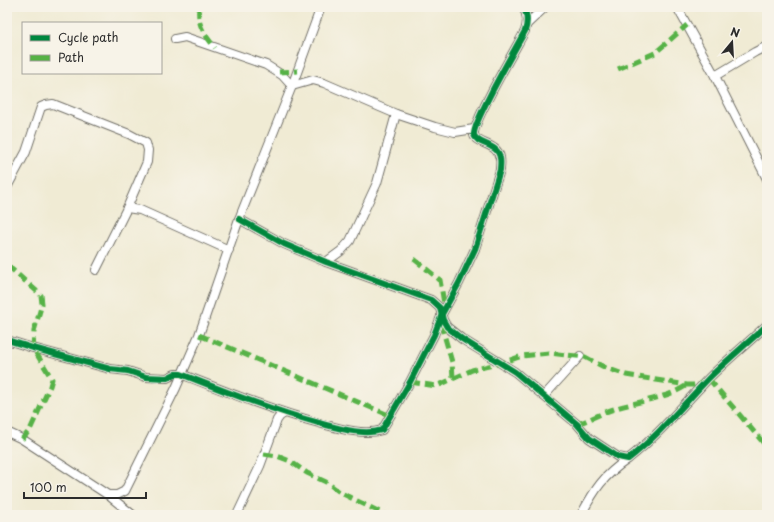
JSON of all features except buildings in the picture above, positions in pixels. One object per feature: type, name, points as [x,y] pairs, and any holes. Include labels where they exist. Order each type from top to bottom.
[{"type":"street","points":[[108,495],[117,495],[125,491],[176,388],[199,335],[239,219],[292,86],[321,7]]},
{"type":"street","points":[[523,7],[542,10]]},
{"type":"street","points":[[523,7],[526,12],[527,24]]},
{"type":"street","points":[[677,7],[715,76],[767,179]]},
{"type":"street","points":[[7,340],[110,369],[128,371],[146,377],[167,378],[175,374],[181,374],[230,394],[285,413],[332,426],[357,431],[382,430],[410,382],[434,335],[442,314],[459,283],[474,249],[500,170],[500,157],[497,150],[477,140],[474,135],[474,129],[527,24],[542,10]]},
{"type":"street","points":[[175,39],[185,37],[266,65],[282,75],[292,86]]},
{"type":"street","points":[[715,76],[767,46]]},
{"type":"street","points":[[292,86],[313,80],[324,82],[396,114],[435,127],[455,132],[474,129]]},
{"type":"street","points":[[7,187],[26,152],[41,107],[46,104],[53,104],[129,134],[146,143],[148,150],[146,162],[127,208],[96,270]]},
{"type":"street","points":[[326,262],[342,251],[350,241],[377,183],[396,114]]},
{"type":"street","points":[[127,208],[140,210],[229,250]]},
{"type":"street","points":[[239,219],[284,244],[326,262],[426,298],[437,305],[447,327],[515,372],[577,424],[589,438],[613,454],[628,459]]},
{"type":"street","points":[[581,515],[590,498],[611,471],[636,452],[709,379],[767,325]]},
{"type":"street","points":[[544,396],[580,356]]},
{"type":"street","points":[[167,378],[176,388]]},
{"type":"street","points":[[237,515],[260,466],[277,420],[285,413]]},
{"type":"street","points":[[7,432],[22,439],[108,495],[133,515]]},
{"type":"marked path","points":[[199,7],[200,24],[215,48]]},
{"type":"marked path","points":[[618,69],[655,53],[687,25]]},
{"type":"marked path","points":[[279,72],[298,71]]},
{"type":"marked path","points":[[414,259],[440,280],[445,309]]},
{"type":"marked path","points":[[7,265],[41,295],[42,304],[34,331],[33,348],[52,379],[30,430],[22,439]]},
{"type":"marked path","points":[[443,323],[443,331],[452,362],[453,378]]},
{"type":"marked path","points":[[199,335],[391,416]]},
{"type":"marked path","points":[[410,382],[437,386],[472,370],[522,356],[549,353],[585,357],[606,368],[626,375],[687,385],[702,383]]},
{"type":"marked path","points":[[709,379],[767,447]]},
{"type":"marked path","points":[[577,424],[623,406],[670,394],[687,385]]},
{"type":"marked path","points":[[264,454],[277,456],[290,461],[307,473],[326,482],[341,493],[386,515]]},
{"type":"cycle path","points":[[7,340],[110,369],[128,371],[146,377],[167,378],[175,374],[181,374],[267,407],[342,429],[359,432],[375,432],[382,430],[410,382],[475,249],[500,170],[500,158],[496,149],[479,141],[474,135],[475,128],[487,101],[525,31],[527,19],[523,7]]},
{"type":"cycle path","points":[[239,219],[284,244],[326,262],[431,300],[440,308],[443,320],[447,327],[462,339],[515,372],[577,424],[589,438],[618,457],[628,459],[639,450],[660,431],[708,379],[767,325]]}]
